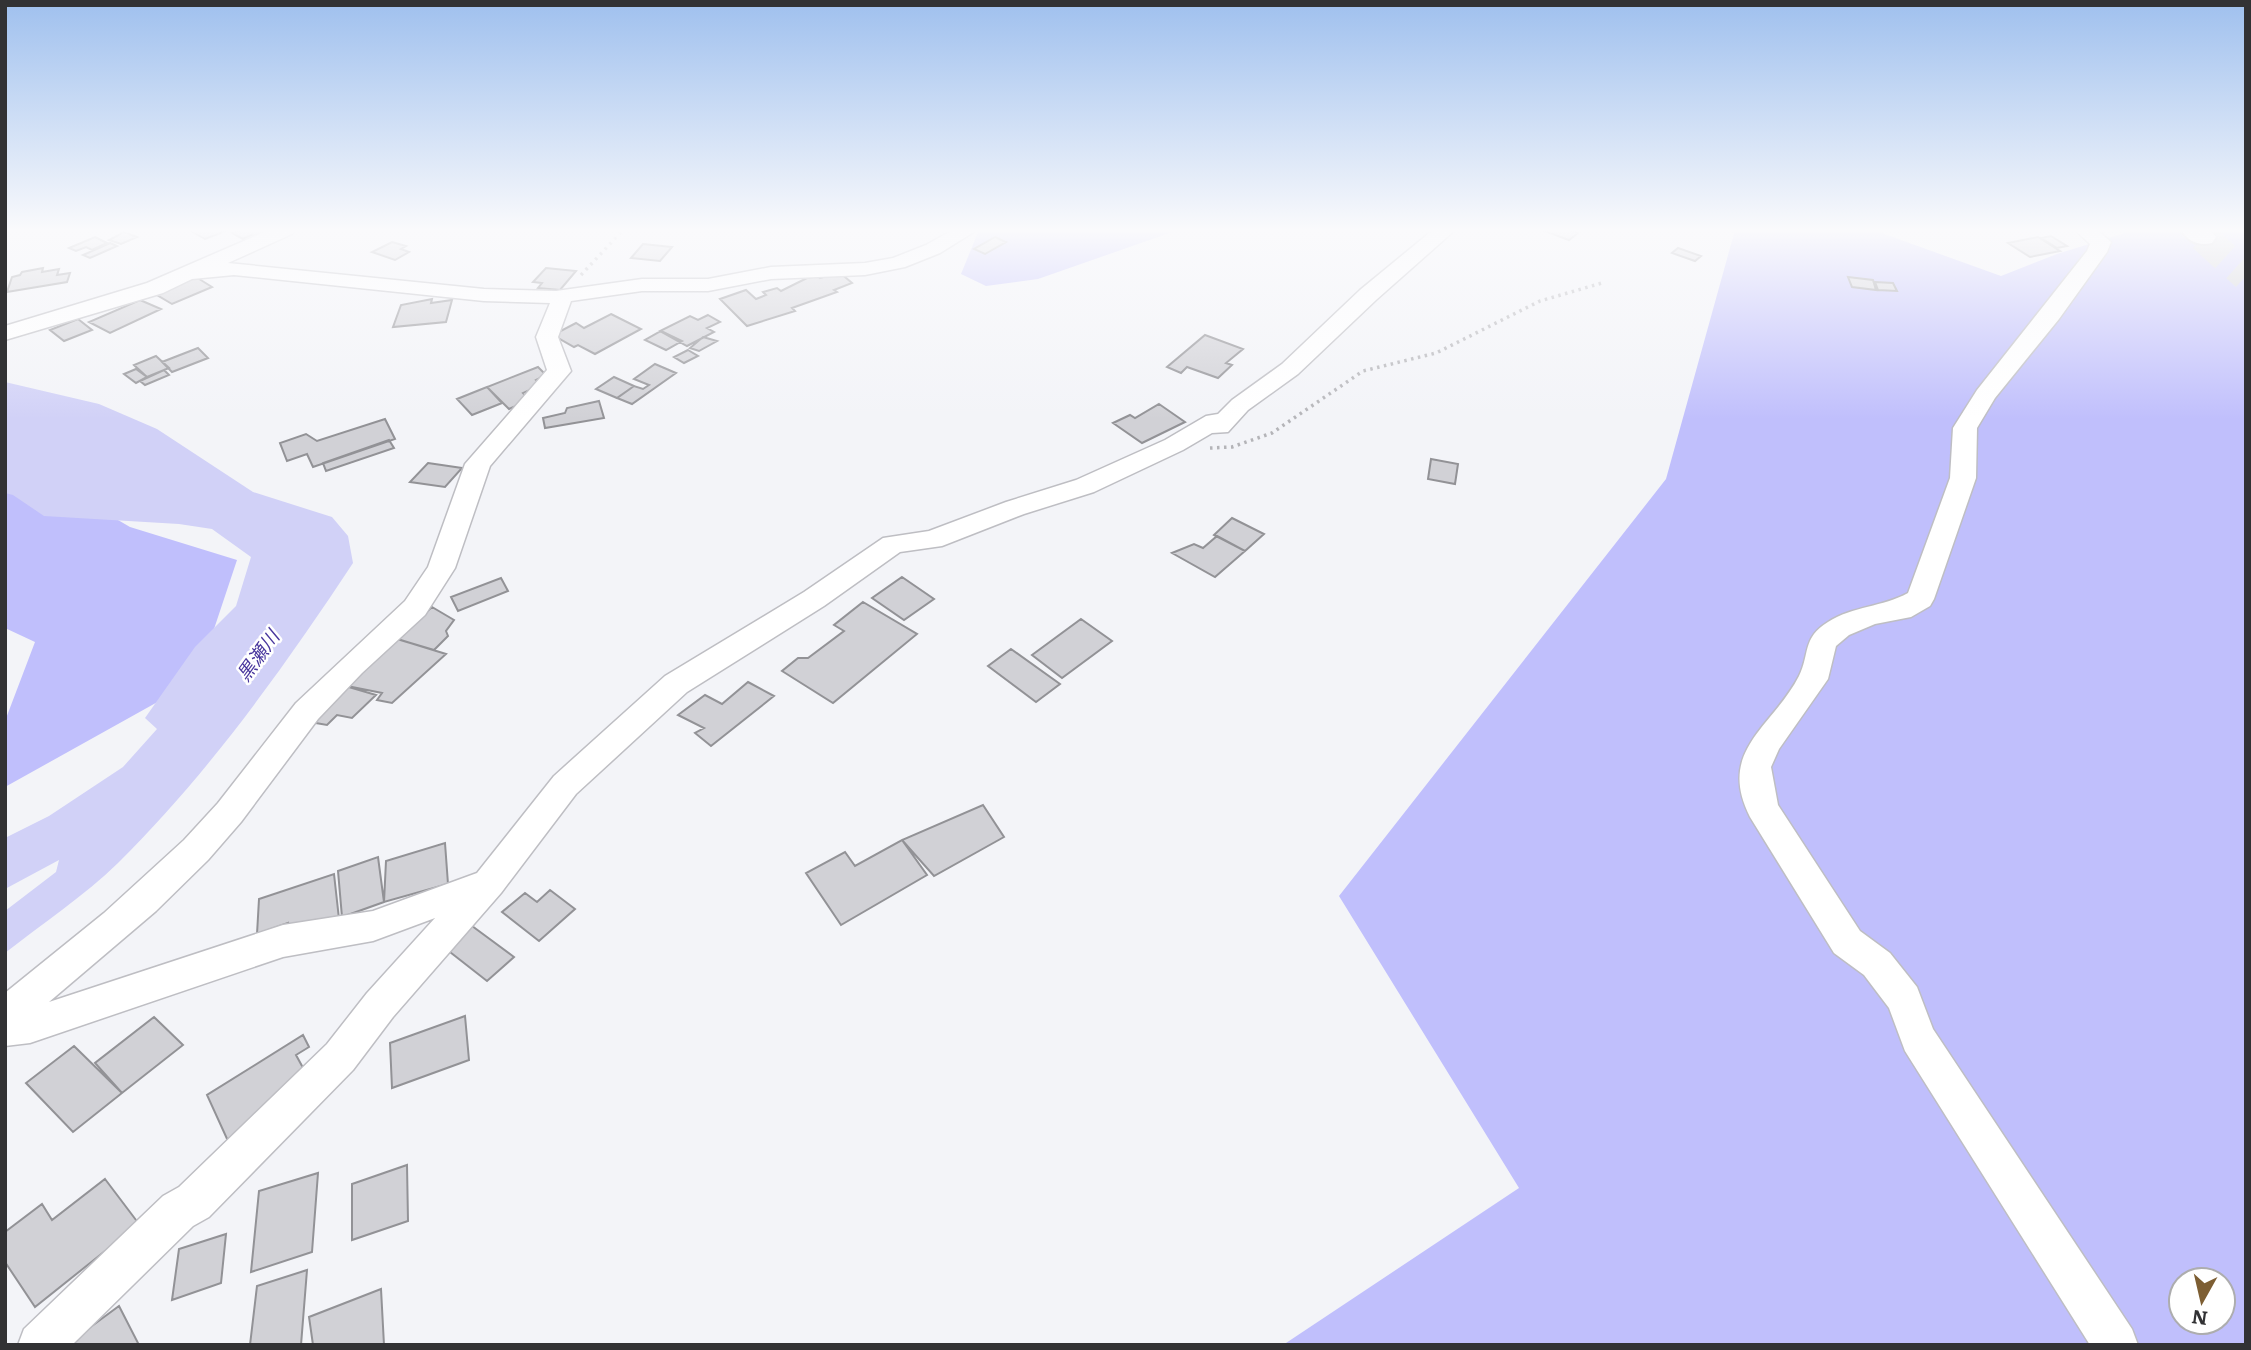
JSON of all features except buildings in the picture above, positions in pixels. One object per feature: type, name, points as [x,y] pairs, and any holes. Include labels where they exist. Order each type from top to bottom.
[{"type":"street","points":[[5,333],[138,293]]},
{"type":"street","points":[[464,293],[560,296],[582,293]]},
{"type":"street","points":[[40,1345],[178,1210],[194,1202],[313,1086],[340,1057],[380,1005],[488,883],[565,785],[676,684],[814,599],[893,544],[933,540],[1015,508],[1085,486],[1174,445],[1216,421],[1219,428],[1240,405],[1290,369],[1370,293]]},
{"type":"street","points":[[2066,293],[1985,395],[1965,428],[1963,478],[1920,599],[1902,610],[1870,615],[1839,628],[1823,641],[1813,679],[1766,743],[1755,767],[1762,808],[1847,942],[1877,964],[1904,999],[1917,1038],[2116,1345]]},
{"type":"street","points":[[5,1016],[123,918],[185,860],[220,824],[293,727],[324,691],[420,601],[441,568],[478,464],[559,371],[548,337],[560,309],[560,296]]},
{"type":"street","points":[[5,1029],[30,1026],[283,941],[373,926],[488,883]]},
{"type":"path","points":[[560,296],[563,293]]},
{"type":"path","points":[[1174,445],[1224,448],[1272,433],[1363,371],[1436,353],[1540,301],[1568,293]]},
{"type":"shaded area","points":[[1718,293],[2246,293],[2246,1345],[1283,1345],[1519,1188],[1339,896],[1666,479]]},
{"type":"shaded area","points":[[5,469],[51,481],[130,527],[237,560],[197,680],[5,787],[5,721],[35,642],[5,628]]},
{"type":"water","name":"黒瀬川","points":[[5,382],[99,404],[157,429],[253,492],[332,517],[348,536],[353,563],[272,681],[213,757],[151,829],[105,875],[5,953],[5,911],[56,872],[59,860],[5,889],[5,838],[49,816],[123,767],[157,729],[145,718],[195,647],[236,606],[251,557],[212,529],[179,524],[44,516],[13,495],[5,493]]}]
